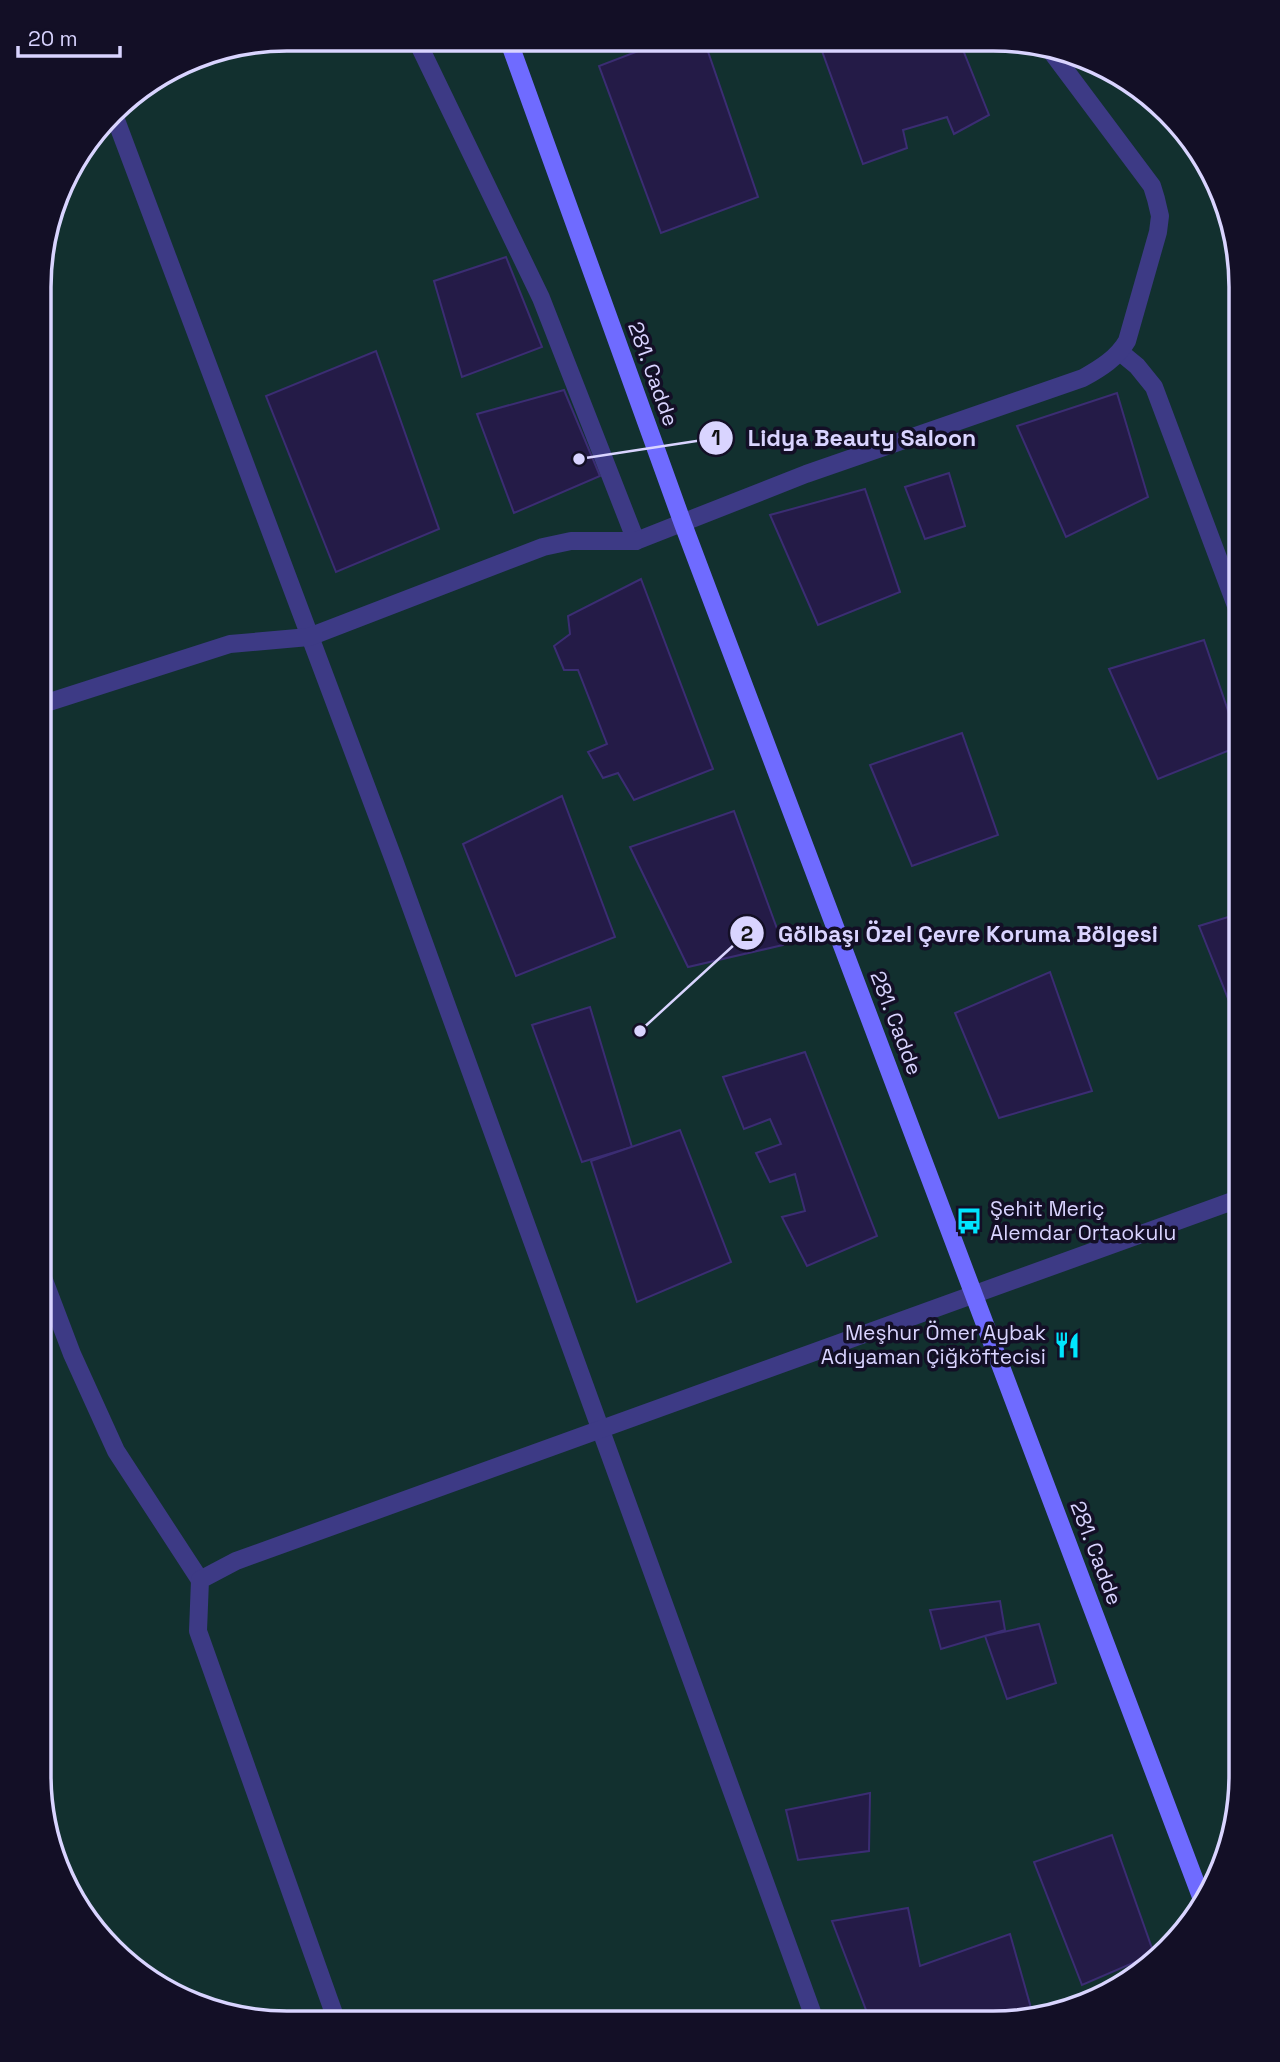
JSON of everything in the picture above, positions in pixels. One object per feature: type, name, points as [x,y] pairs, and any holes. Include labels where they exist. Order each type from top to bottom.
[{"type":"street","points":[[422,51],[541,298],[636,541]]},
{"type":"street","name":"281. Cadde","points":[[512,51],[683,524],[1199,1891]]},
{"type":"street","points":[[51,701],[230,644],[309,637],[543,547],[570,541],[636,541],[806,474],[1083,378],[1120,352],[1127,341],[1158,232],[1160,216],[1152,186],[1058,60]]},
{"type":"street","points":[[117,123],[395,863],[812,2011]]},
{"type":"street","points":[[1120,352],[1137,366],[1154,387],[1229,587]]},
{"type":"street","points":[[200,1580],[236,1561],[1229,1202]]},
{"type":"street","points":[[51,1299],[72,1354],[116,1451],[200,1580],[198,1631],[333,2011]]},
{"type":"green space","points":[[256,53],[1024,53],[1055,59],[1084,69],[1137,99],[1181,143],[1211,196],[1225,240],[1229,286],[1229,1791],[1225,1822],[1217,1851],[1205,1880],[1181,1919],[1137,1963],[1084,1993],[1040,2007],[994,2011],[256,2009],[225,2003],[196,1993],[143,1963],[99,1919],[69,1866],[55,1822],[51,1776],[53,256],[63,211],[82,169],[109,131],[131,109],[169,82],[196,69],[225,59]]},
{"type":"building","points":[[638,51],[708,51],[758,197],[661,233],[599,66]]},
{"type":"building","points":[[822,51],[963,51],[989,115],[954,134],[947,117],[903,130],[907,148],[863,164]]},
{"type":"building","points":[[506,257],[542,347],[462,377],[434,281]]},
{"type":"building","points":[[376,351],[439,529],[336,572],[266,396]]},
{"type":"building","points":[[564,390],[600,476],[514,513],[477,414]]},
{"type":"building","points":[[1117,393],[1148,497],[1066,537],[1017,426]]},
{"type":"building","points":[[949,473],[965,526],[925,539],[905,487]]},
{"type":"building","points":[[865,489],[900,592],[818,625],[770,515]]},
{"type":"building","points":[[641,579],[713,769],[634,800],[618,773],[603,778],[588,752],[607,744],[578,670],[564,670],[554,646],[570,634],[568,616]]},
{"type":"building","points":[[1204,640],[1229,714],[1229,750],[1158,779],[1109,669]]},
{"type":"building","points":[[962,733],[998,835],[912,866],[870,765]]},
{"type":"building","points":[[562,796],[615,937],[516,976],[463,844]]},
{"type":"building","points":[[734,811],[783,945],[688,967],[630,847]]},
{"type":"building","points":[[1229,917],[1229,1001],[1199,926]]},
{"type":"building","points":[[1050,972],[1092,1091],[999,1118],[955,1013]]},
{"type":"building","points":[[590,1007],[632,1147],[582,1162],[532,1025]]},
{"type":"building","points":[[805,1052],[877,1236],[807,1266],[782,1217],[805,1211],[795,1174],[770,1182],[756,1153],[781,1144],[770,1119],[744,1129],[723,1077]]},
{"type":"building","points":[[680,1130],[731,1262],[637,1302],[591,1161]]},
{"type":"building","points":[[1000,1601],[1005,1630],[941,1649],[930,1610]]},
{"type":"building","points":[[1039,1624],[1056,1683],[1007,1699],[985,1636]]},
{"type":"building","points":[[870,1793],[869,1851],[798,1860],[786,1810]]},
{"type":"building","points":[[1112,1835],[1152,1949],[1140,1960],[1082,1985],[1034,1862]]},
{"type":"building","points":[[908,1908],[920,1966],[1010,1934],[1031,2008],[994,2011],[866,2011],[832,1921]]},
{"type":"place","name":"Lidya Beauty Saloon","points":[[579,459]]},
{"type":"place","name":"Gölbaşı Özel Çevre Koruma Bölgesi","points":[[640,1031]]},
{"type":"place","name":"Şehit Meriç Alemdar Ortaokulu","points":[[969,1221]]},
{"type":"place","name":"Meşhur Ömer Aybak Adıyaman Çiğköftecisi","points":[[1067,1345]]}]
